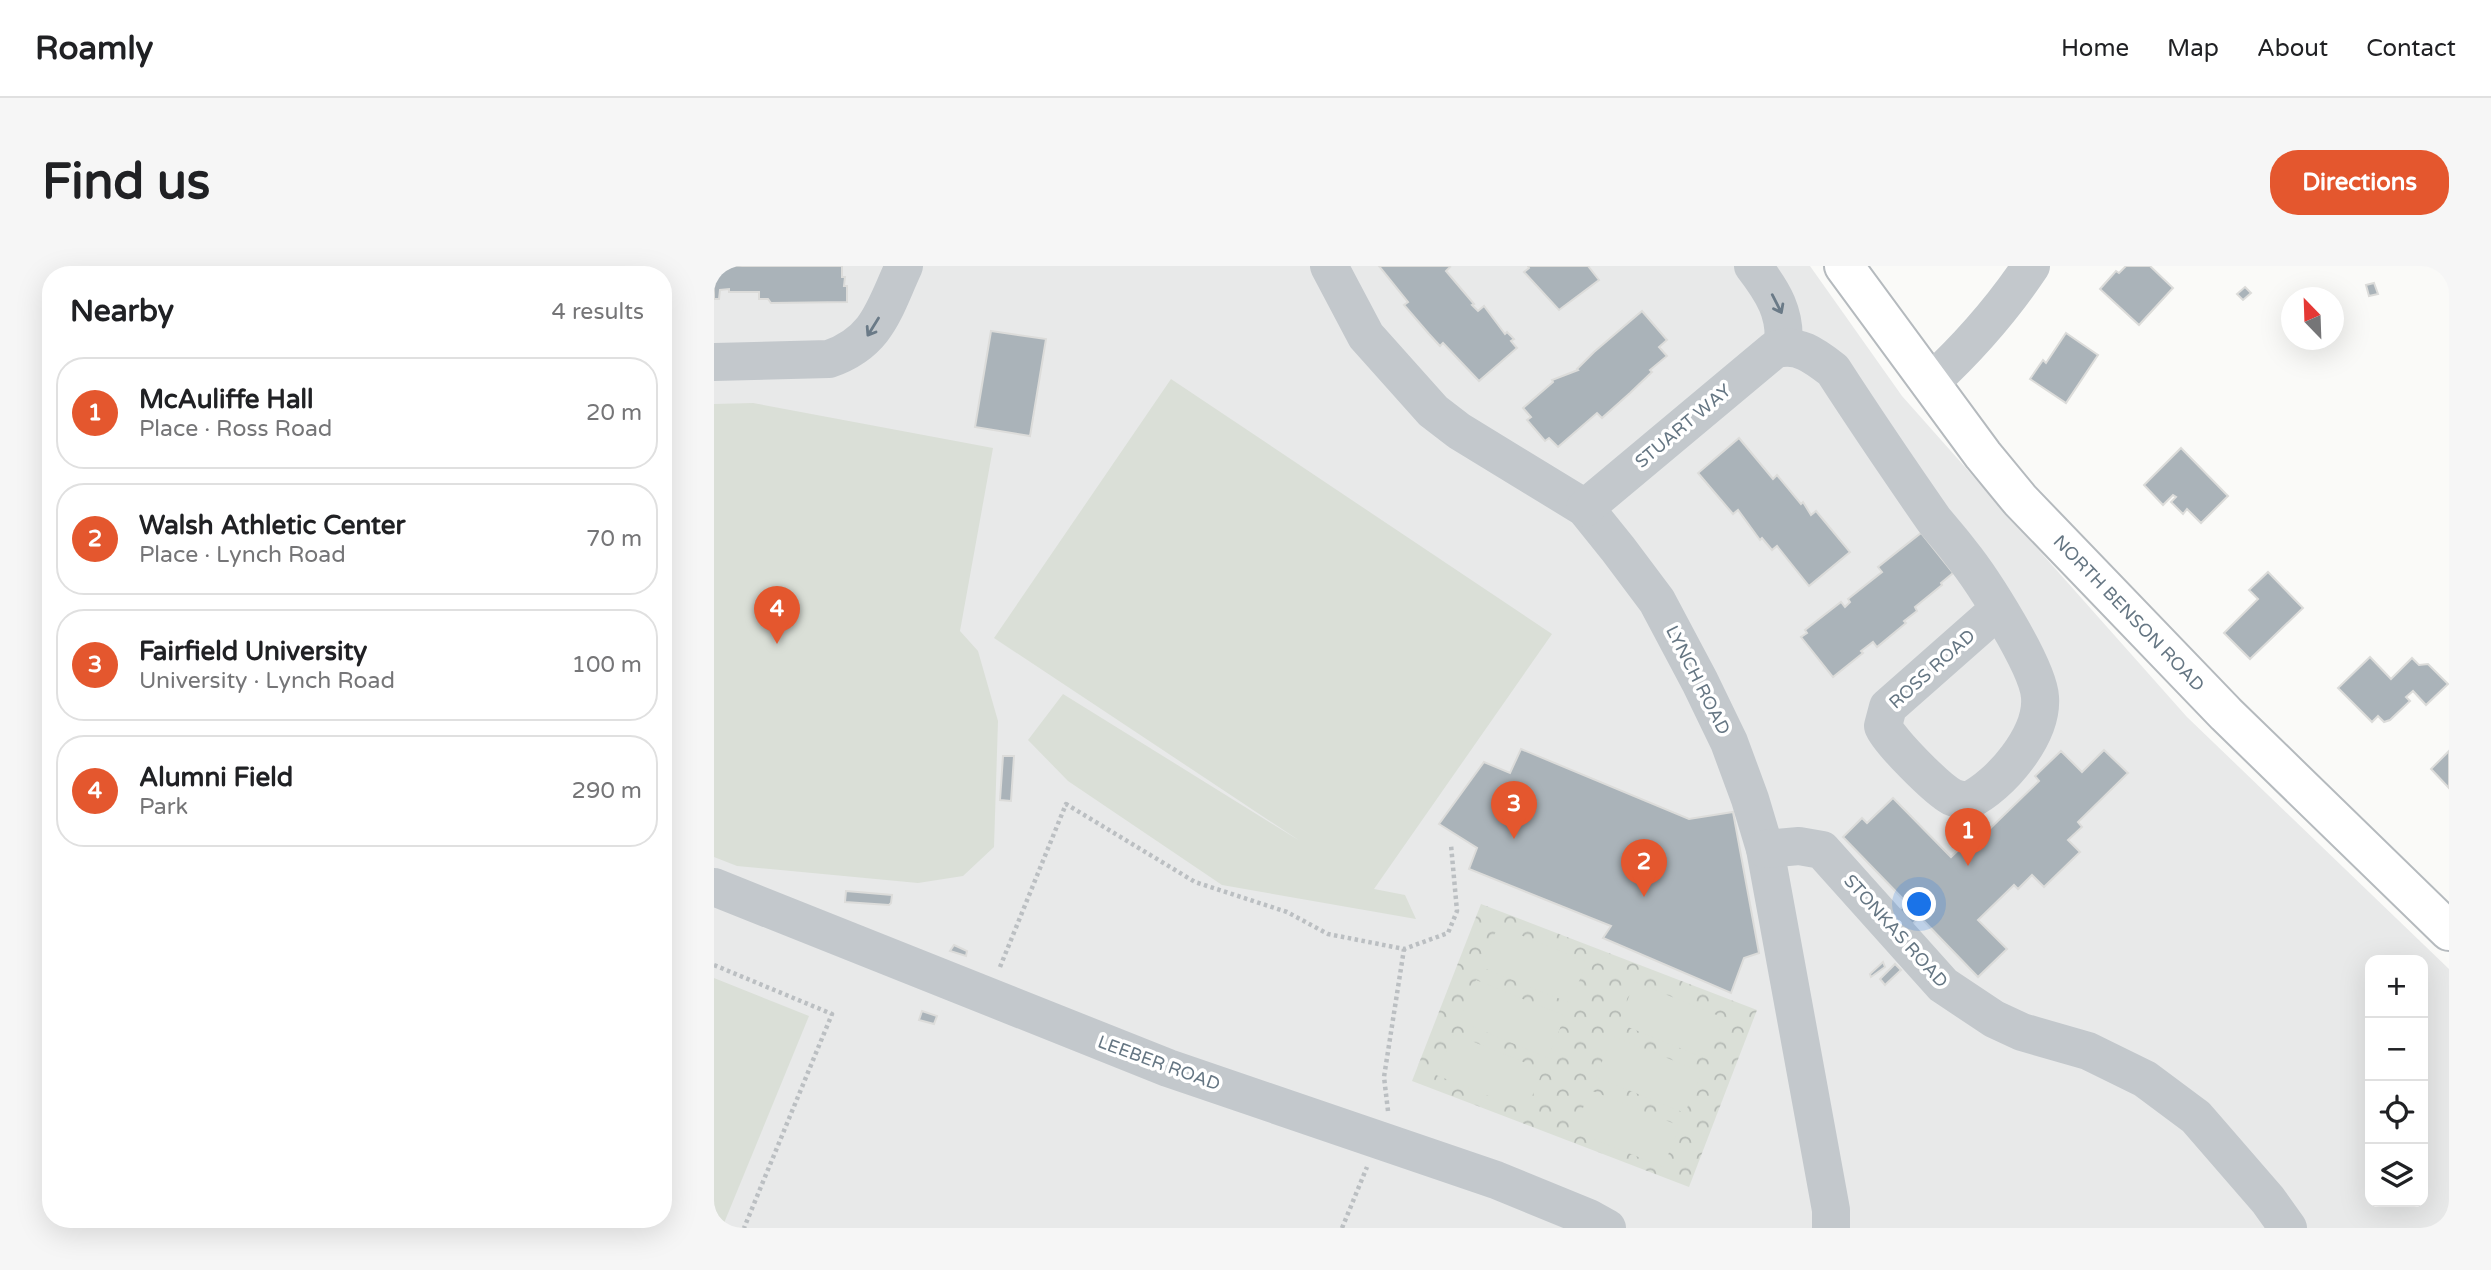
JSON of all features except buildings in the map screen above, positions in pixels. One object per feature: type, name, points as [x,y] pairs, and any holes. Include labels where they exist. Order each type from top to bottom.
[{"type":"main road","name":"NORTH BENSON ROAD","points":[[1844,266],[1983,455],[2020,500],[2226,714],[2449,931]]},
{"type":"street","points":[[714,362],[829,359],[847,353],[873,331],[904,266]]},
{"type":"street","name":"LYNCH ROAD","points":[[1329,266],[1366,336],[1433,411],[1459,431],[1585,508],[1657,601],[1682,648],[1729,742],[1765,849],[1831,1210],[1831,1228]]},
{"type":"street","points":[[1753,266],[1782,314],[1783,347]]},
{"type":"street","points":[[1930,383],[1964,352],[1993,320],[2031,266]]},
{"type":"street","name":"STUART WAY","points":[[1585,508],[1774,350],[1783,347]]},
{"type":"street","name":"ROSS ROAD","points":[[1783,347],[1798,348],[1815,356],[1833,370],[1937,523],[1963,555],[1998,610],[2018,642],[2036,677],[2040,694],[2040,714],[2016,758],[1998,781],[1968,801],[1952,797],[1893,743],[1883,726],[1888,707],[1998,610]]},
{"type":"street","name":"STONKAS ROAD","points":[[1765,849],[1798,846],[1822,850],[1922,964],[1951,991],[1994,1019],[2022,1032],[2088,1051],[2145,1079],[2196,1117],[2268,1200],[2288,1228]]},
{"type":"street","name":"LEEBER ROAD","points":[[714,887],[1168,1068],[1496,1180],[1607,1228]]},
{"type":"path","points":[[999,970],[1066,804],[1195,882],[1287,912],[1328,934],[1404,949],[1448,933],[1457,911],[1451,845]]},
{"type":"path","points":[[1379,1140],[1387,1126],[1388,1102],[1384,1077],[1404,949]]},
{"type":"path","points":[[714,965],[832,1014],[744,1228]]},
{"type":"path","points":[[1342,1228],[1362,1180]]},
{"type":"shaded area","points":[[714,266],[1810,266],[1902,396],[2187,717],[2449,969],[2449,1228],[714,1228]]},
{"type":"green space","points":[[1171,379],[1552,634],[1374,889],[1405,895],[1416,919],[1222,885],[1068,781],[1028,740],[1063,694],[1300,841],[994,638]]},
{"type":"green space","points":[[753,403],[993,448],[960,631],[978,651],[998,721],[994,847],[963,876],[918,883],[737,866],[714,857],[714,404]]},
{"type":"green space","points":[[1481,904],[1757,1010],[1689,1187],[1412,1081]]},
{"type":"green space","points":[[1498,926],[1587,962],[1570,1003],[1481,967]]},
{"type":"green space","points":[[714,978],[809,1016],[722,1228],[714,1228]]},
{"type":"green space","points":[[1476,980],[1565,1016],[1548,1058],[1459,1021]]},
{"type":"green space","points":[[1635,982],[1724,1018],[1707,1059],[1618,1023]]},
{"type":"green space","points":[[1454,1034],[1543,1070],[1526,1111],[1436,1075]]},
{"type":"green space","points":[[1612,1036],[1702,1072],[1685,1113],[1596,1077]]},
{"type":"green space","points":[[1590,1090],[1680,1126],[1663,1167],[1574,1131]]},
{"type":"place","name":"Alumni Field","points":[[777,644]]},
{"type":"place","name":"Fairfield University","points":[[1514,839]]},
{"type":"place","name":"McAuliffe Hall","points":[[1968,866]]},
{"type":"place","name":"Walsh Athletic Center","points":[[1644,897]]}]
